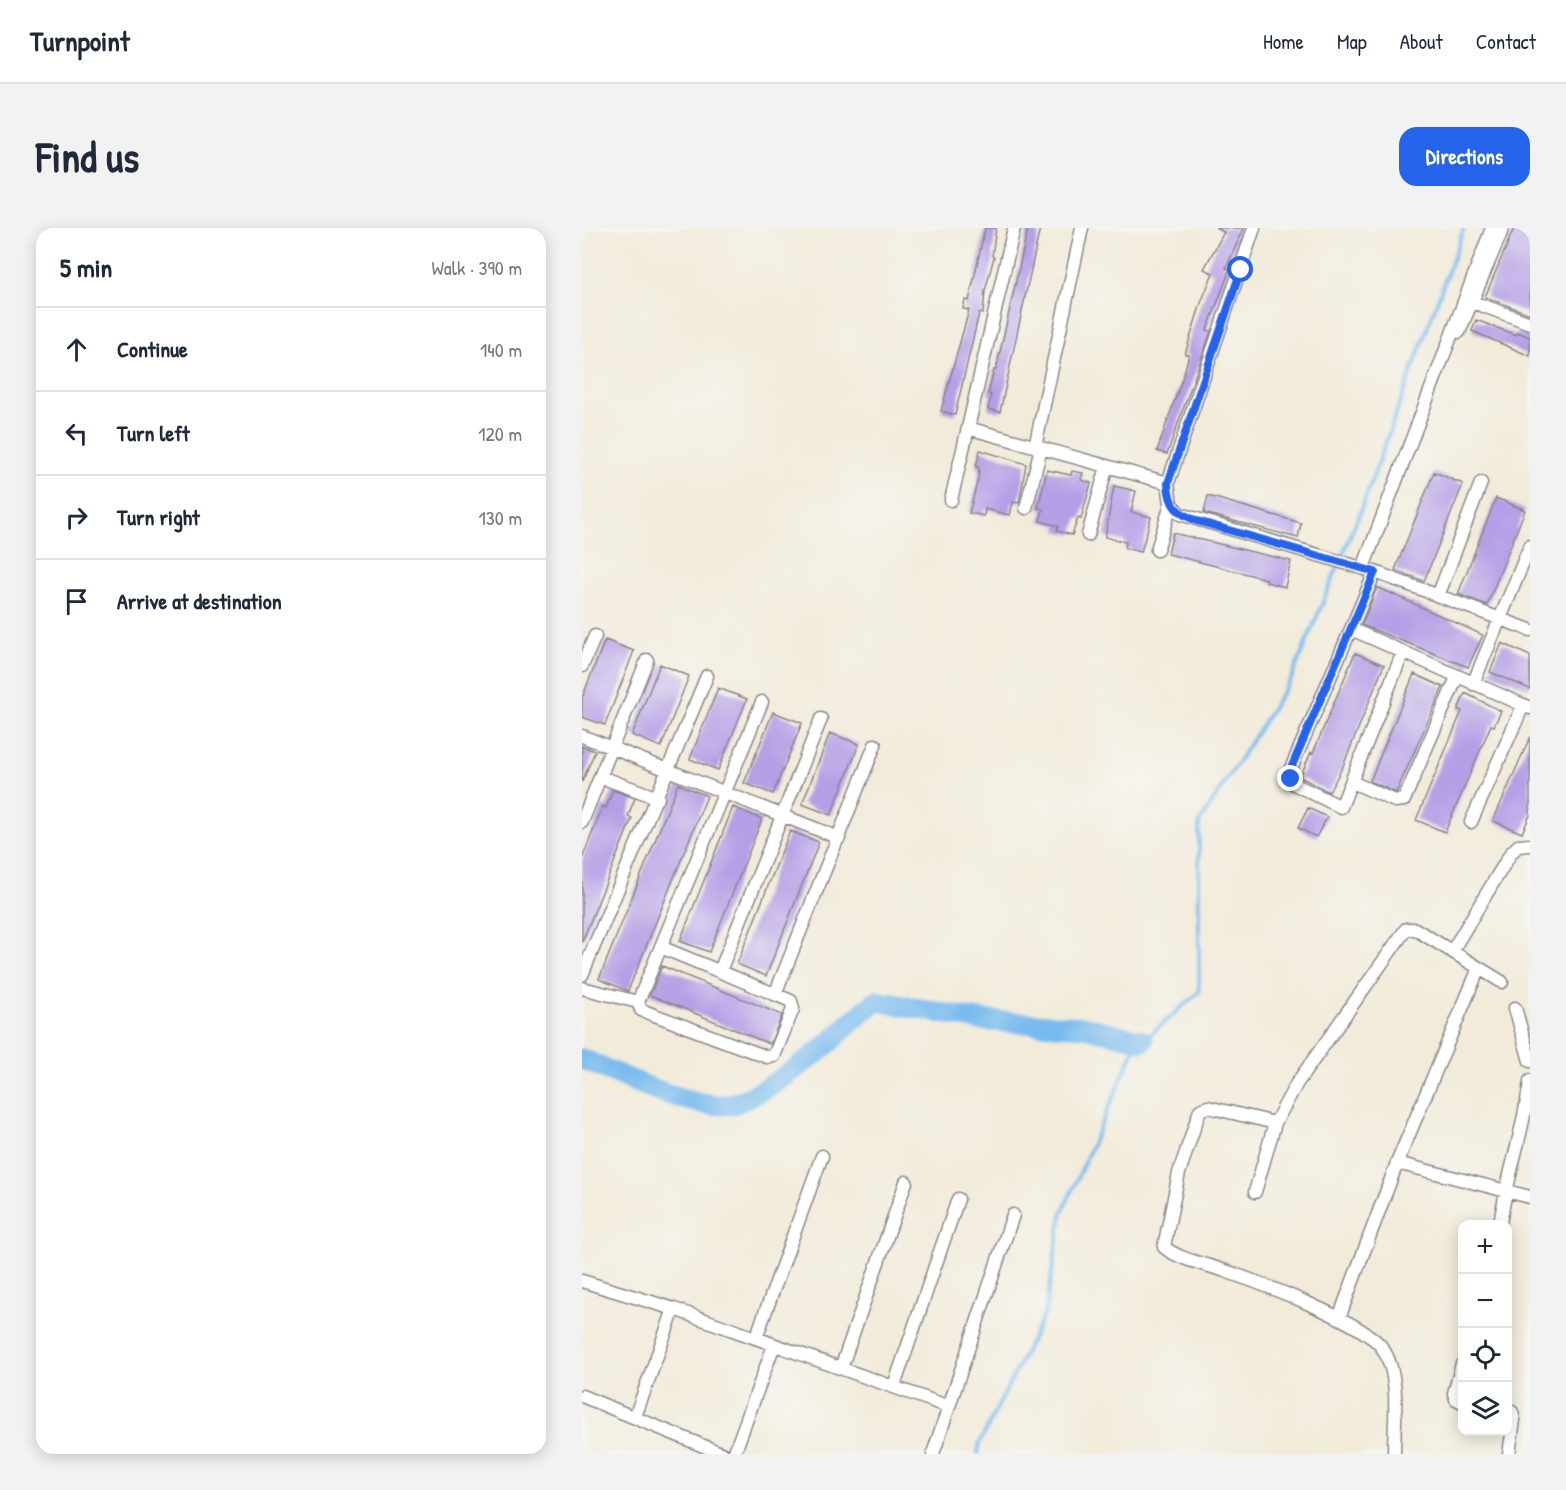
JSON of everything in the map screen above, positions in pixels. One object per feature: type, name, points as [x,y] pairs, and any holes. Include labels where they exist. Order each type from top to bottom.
[{"type":"street","points":[[951,500],[1014,228]]},
{"type":"street","points":[[1026,508],[1082,228]]},
{"type":"street","points":[[1157,550],[1171,504],[1168,483],[1254,228]]},
{"type":"street","points":[[1357,566],[1492,228]]},
{"type":"street","points":[[1452,346],[1473,302],[1503,228]]},
{"type":"street","points":[[1473,302],[1530,323]]},
{"type":"street","points":[[968,428],[1168,483]]},
{"type":"street","points":[[1088,535],[1107,466]]},
{"type":"street","points":[[1438,596],[1481,483]]},
{"type":"street","points":[[1171,504],[1180,514],[1197,521],[1357,566],[1530,630]]},
{"type":"street","points":[[1473,684],[1530,546]]},
{"type":"street","points":[[1375,572],[1289,773],[1294,784],[1341,807],[1403,652]]},
{"type":"street","points":[[1351,629],[1527,707],[1471,822]]},
{"type":"street","points":[[582,666],[595,636]]},
{"type":"street","points":[[582,822],[613,750],[647,660]]},
{"type":"street","points":[[582,975],[658,798],[707,676]]},
{"type":"street","points":[[1352,782],[1395,801],[1404,800],[1457,677]]},
{"type":"street","points":[[663,948],[776,992],[791,1001],[793,1009],[775,1054],[770,1057],[641,1010],[638,1002],[663,948],[722,793],[762,702]]},
{"type":"street","points":[[720,971],[821,719]]},
{"type":"street","points":[[582,736],[838,838]]},
{"type":"street","points":[[776,992],[875,745]]},
{"type":"street","points":[[601,777],[658,798]]},
{"type":"street","points":[[1452,951],[1511,853],[1518,846],[1530,845]]},
{"type":"street","points":[[1256,1192],[1275,1123],[1297,1083],[1406,929],[1415,929],[1502,982]]},
{"type":"street","points":[[1339,1318],[1397,1163],[1479,968]]},
{"type":"street","points":[[582,988],[638,1002]]},
{"type":"street","points":[[1515,1008],[1530,1061]]},
{"type":"street","points":[[1500,1220],[1504,1191],[1527,1108],[1530,1081]]},
{"type":"street","points":[[1275,1123],[1208,1107],[1200,1110],[1179,1173],[1164,1247],[1268,1286],[1339,1318],[1372,1338],[1383,1349],[1390,1367],[1393,1389],[1394,1454]]},
{"type":"street","points":[[756,1338],[822,1156]]},
{"type":"street","points":[[1397,1163],[1530,1197]]},
{"type":"street","points":[[842,1368],[906,1182]]},
{"type":"street","points":[[894,1386],[958,1199]]},
{"type":"street","points":[[933,1454],[947,1414],[947,1406],[1013,1215]]},
{"type":"street","points":[[582,1281],[674,1309],[947,1406]]},
{"type":"street","points":[[635,1417],[674,1309]]},
{"type":"street","points":[[734,1454],[774,1345]]},
{"type":"street","points":[[1458,1378],[1454,1393],[1458,1400]]},
{"type":"street","points":[[583,1402],[635,1417],[723,1454]]},
{"type":"street","points":[[1512,1412],[1514,1420],[1512,1434]]},
{"type":"street","points":[[1509,1454],[1512,1436]]},
{"type":"building","points":[[985,228],[996,228],[992,256],[994,257],[985,291],[983,314],[979,313],[955,415],[941,411],[969,310],[963,309],[965,300],[969,301]]},
{"type":"building","points":[[1028,228],[1040,228],[1000,412],[988,409],[991,395],[988,394],[994,370],[996,370]]},
{"type":"building","points":[[1216,228],[1244,228],[1226,268],[1230,269],[1207,330],[1211,331],[1167,454],[1157,451],[1183,376],[1189,355],[1185,354],[1201,303],[1213,273],[1204,269],[1224,232]]},
{"type":"building","points":[[1514,228],[1530,228],[1530,314],[1485,297]]},
{"type":"building","points":[[1476,320],[1516,335],[1517,332],[1530,337],[1530,356],[1472,331]]},
{"type":"building","points":[[980,450],[1026,464],[1019,503],[1013,502],[1010,515],[985,509],[984,516],[969,513],[978,479],[979,468],[976,467]]},
{"type":"building","points":[[1047,470],[1071,475],[1072,471],[1083,473],[1081,480],[1091,483],[1081,519],[1078,518],[1072,535],[1057,531],[1058,526],[1040,521],[1043,509],[1038,508]]},
{"type":"building","points":[[1434,472],[1463,484],[1424,581],[1395,570]]},
{"type":"building","points":[[1114,486],[1136,491],[1131,512],[1151,517],[1141,552],[1125,548],[1126,542],[1105,537]]},
{"type":"building","points":[[1208,496],[1301,523],[1298,538],[1204,513]]},
{"type":"building","points":[[1496,498],[1525,510],[1487,605],[1458,594]]},
{"type":"building","points":[[1173,533],[1291,561],[1285,587],[1266,582],[1267,579],[1168,554]]},
{"type":"building","points":[[1377,587],[1483,635],[1468,667],[1362,625]]},
{"type":"building","points":[[605,640],[634,651],[605,725],[582,717],[582,698]]},
{"type":"building","points":[[1502,643],[1530,656],[1530,689],[1490,672]]},
{"type":"building","points":[[1355,653],[1384,665],[1343,766],[1329,792],[1300,777],[1311,752],[1313,753]]},
{"type":"building","points":[[660,664],[689,676],[661,747],[632,735]]},
{"type":"building","points":[[1414,674],[1443,687],[1396,793],[1370,781]]},
{"type":"building","points":[[718,688],[747,699],[718,770],[690,759]]},
{"type":"building","points":[[1465,693],[1501,711],[1494,726],[1491,725],[1445,832],[1416,820],[1462,711],[1458,710]]},
{"type":"building","points":[[773,712],[802,723],[773,794],[744,783]]},
{"type":"building","points":[[830,733],[859,744],[831,815],[802,804]]},
{"type":"building","points":[[1530,737],[1530,815],[1522,833],[1493,821]]},
{"type":"building","points":[[582,746],[595,751],[582,782]]},
{"type":"building","points":[[678,784],[707,796],[628,991],[599,979]]},
{"type":"building","points":[[613,790],[635,798],[628,816],[632,818],[582,942],[582,859],[603,806],[606,808]]},
{"type":"building","points":[[733,807],[762,819],[709,952],[680,941]]},
{"type":"building","points":[[1308,808],[1327,817],[1316,837],[1298,828]]},
{"type":"building","points":[[790,831],[819,842],[766,976],[737,964]]},
{"type":"building","points":[[662,966],[782,1015],[770,1044],[650,995]]},
{"type":"waterway","points":[[978,1454],[979,1444],[1045,1313],[1062,1213],[1135,1048],[1199,992],[1199,823],[1291,679],[1361,510],[1464,228]]},
{"type":"waterway","points":[[582,1059],[658,1091],[701,1103],[720,1105],[745,1099],[786,1075],[822,1049],[877,1001],[979,1020],[1085,1027],[1143,1041]]},
{"type":"route","points":[[1241,270],[1168,483],[1171,504],[1180,514],[1197,521],[1375,572],[1318,701],[1289,773],[1291,779]]}]
